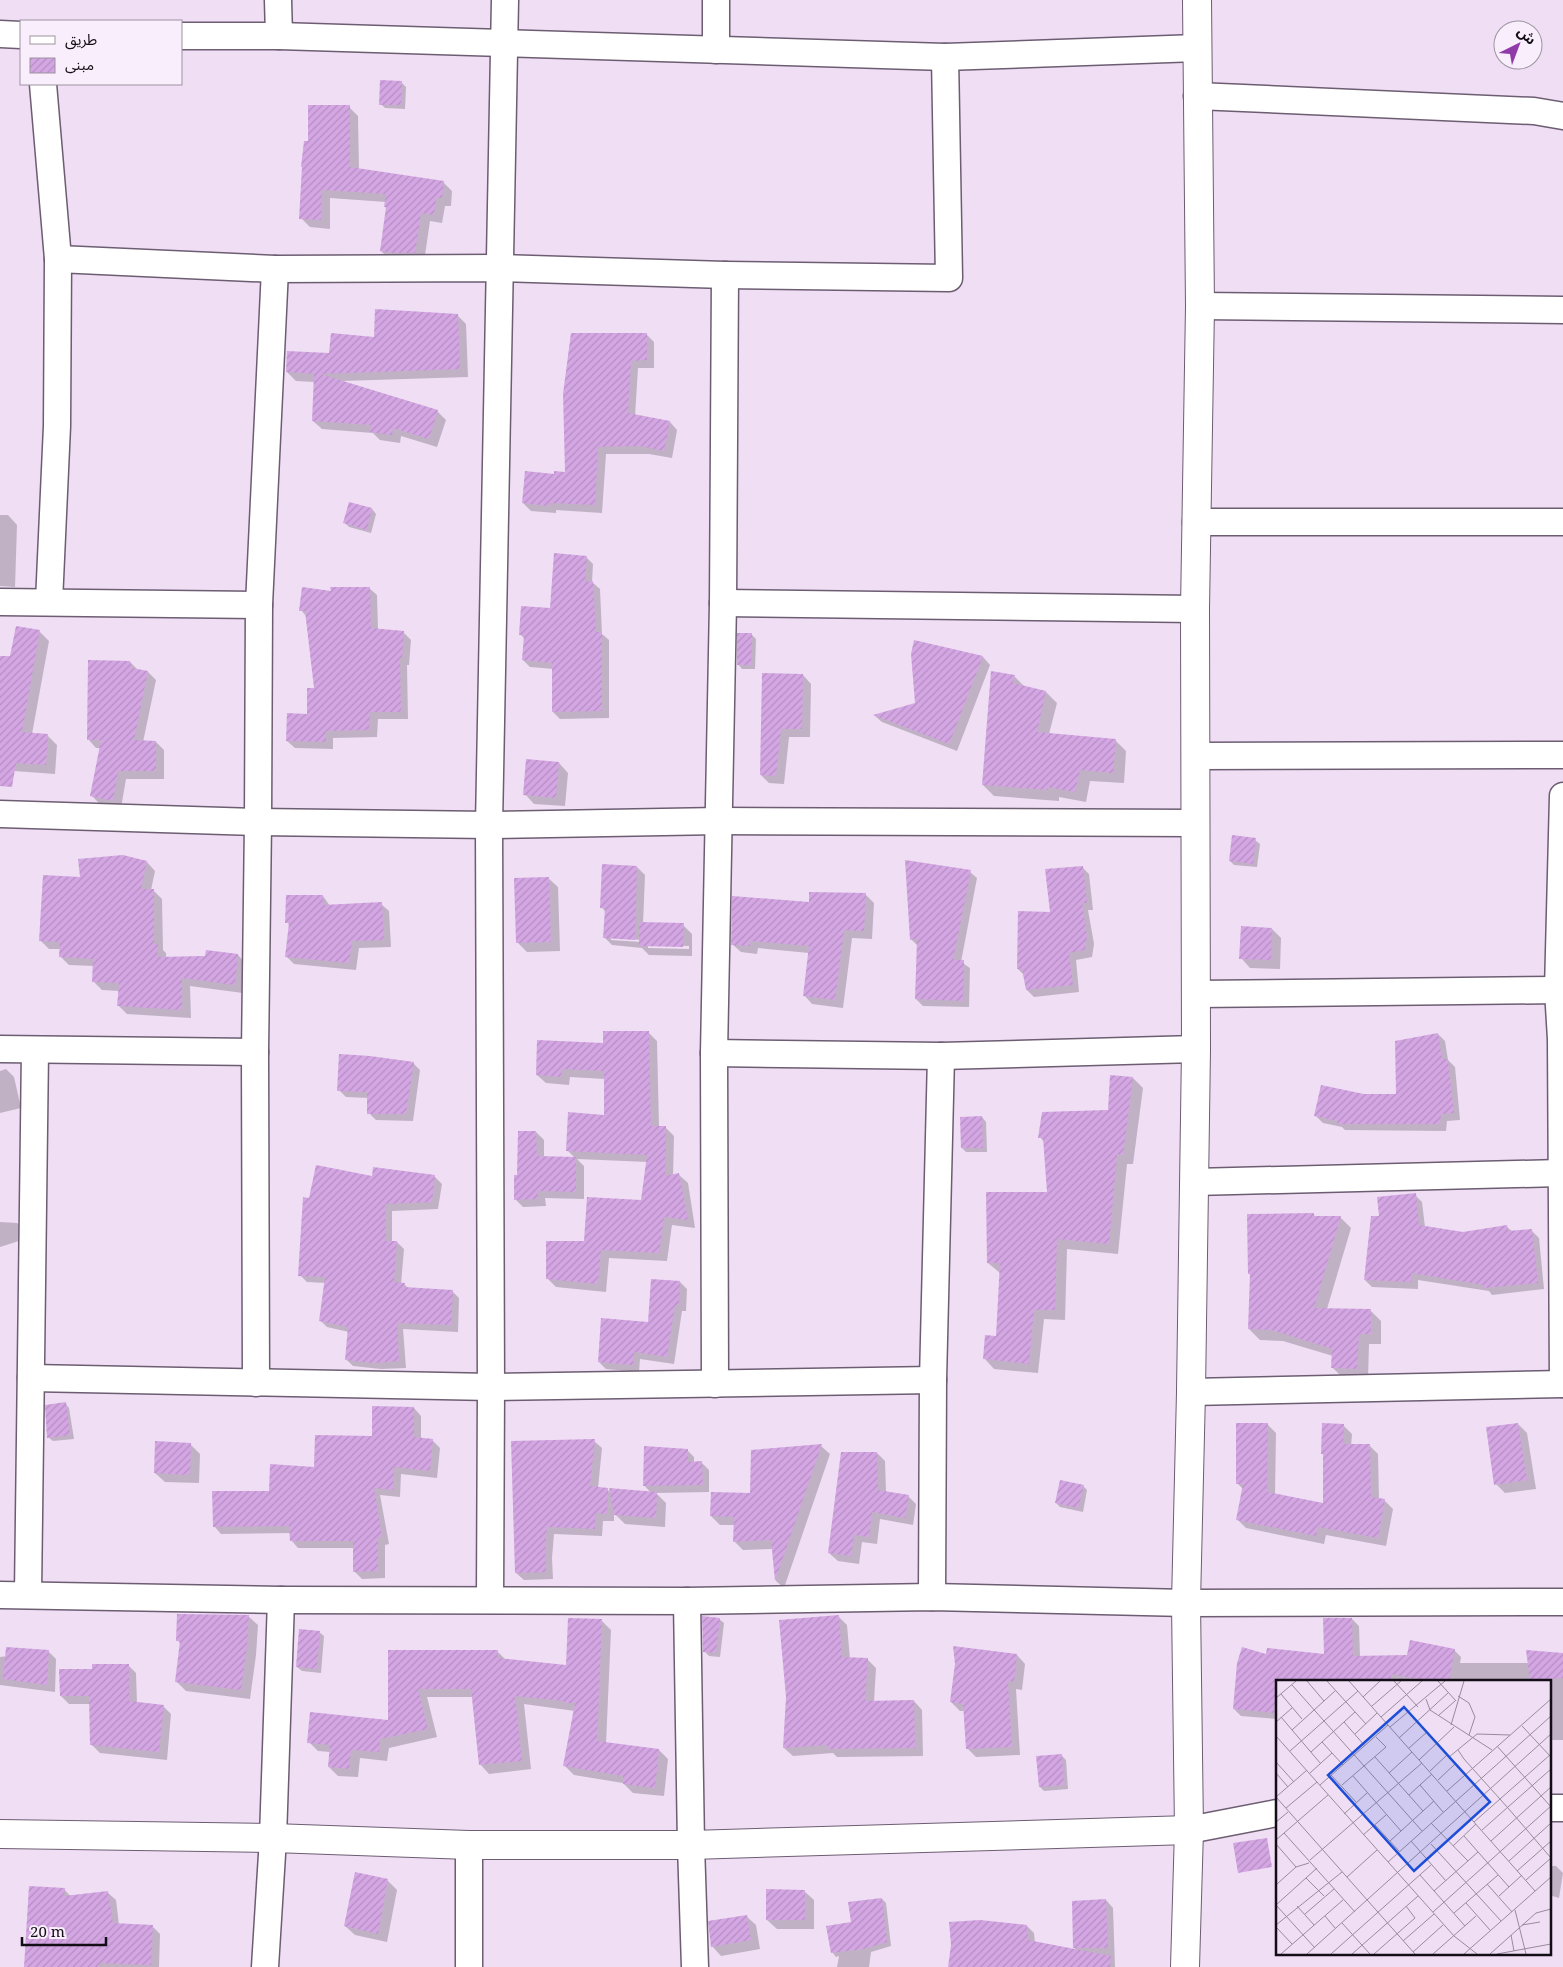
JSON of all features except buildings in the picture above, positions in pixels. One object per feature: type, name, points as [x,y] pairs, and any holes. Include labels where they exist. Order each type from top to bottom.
[{"type":"street","points":[[278,0],[280,36]]},
{"type":"street","points":[[490,1599],[489,825],[505,0]]},
{"type":"street","points":[[716,0],[716,50]]},
{"type":"street","points":[[1185,1967],[1189,1830],[1186,1603],[1192,1392],[1196,1049],[1194,609],[1200,306],[1197,96],[1198,0]]},
{"type":"street","points":[[0,34],[20,35]]},
{"type":"street","points":[[182,36],[280,36],[945,57],[1197,48]]},
{"type":"street","points":[[58,259],[275,269],[499,268],[725,275],[949,278],[945,57]]},
{"type":"street","points":[[43,85],[58,259],[57,426],[49,602]]},
{"type":"street","points":[[1197,96],[1534,111],[1563,116]]},
{"type":"street","points":[[256,1383],[255,1052],[259,605],[275,269]]},
{"type":"street","points":[[715,1384],[714,1053],[724,603],[725,275]]},
{"type":"street","points":[[1200,306],[1563,310]]},
{"type":"street","points":[[1196,522],[1563,522]]},
{"type":"street","points":[[0,602],[259,605]]},
{"type":"street","points":[[724,603],[1194,609]]},
{"type":"street","points":[[1196,756],[1563,755]]},
{"type":"street","points":[[1192,1392],[1563,1384],[1560,1173],[1562,1038],[1558,990],[1563,796]]},
{"type":"street","points":[[0,814],[258,822],[489,825],[719,822],[1194,823]]},
{"type":"street","points":[[1196,994],[1558,990]]},
{"type":"street","points":[[0,1049],[255,1052]]},
{"type":"street","points":[[714,1053],[941,1056],[1196,1049]]},
{"type":"street","points":[[28,1594],[35,1050]]},
{"type":"street","points":[[932,1597],[933,1380],[941,1056]]},
{"type":"street","points":[[1194,1182],[1560,1173]]},
{"type":"street","points":[[31,1378],[491,1387],[933,1380]]},
{"type":"street","points":[[0,1595],[281,1600],[490,1599],[687,1601],[932,1597],[1186,1603],[1563,1602]]},
{"type":"street","points":[[265,1967],[273,1838],[281,1600]]},
{"type":"street","points":[[687,1601],[695,1967]]},
{"type":"street","points":[[1550,1808],[1563,1808]]},
{"type":"street","points":[[0,1834],[273,1838],[469,1845],[691,1845],[1189,1830],[1276,1813]]},
{"type":"street","points":[[469,1845],[469,1967]]}]
